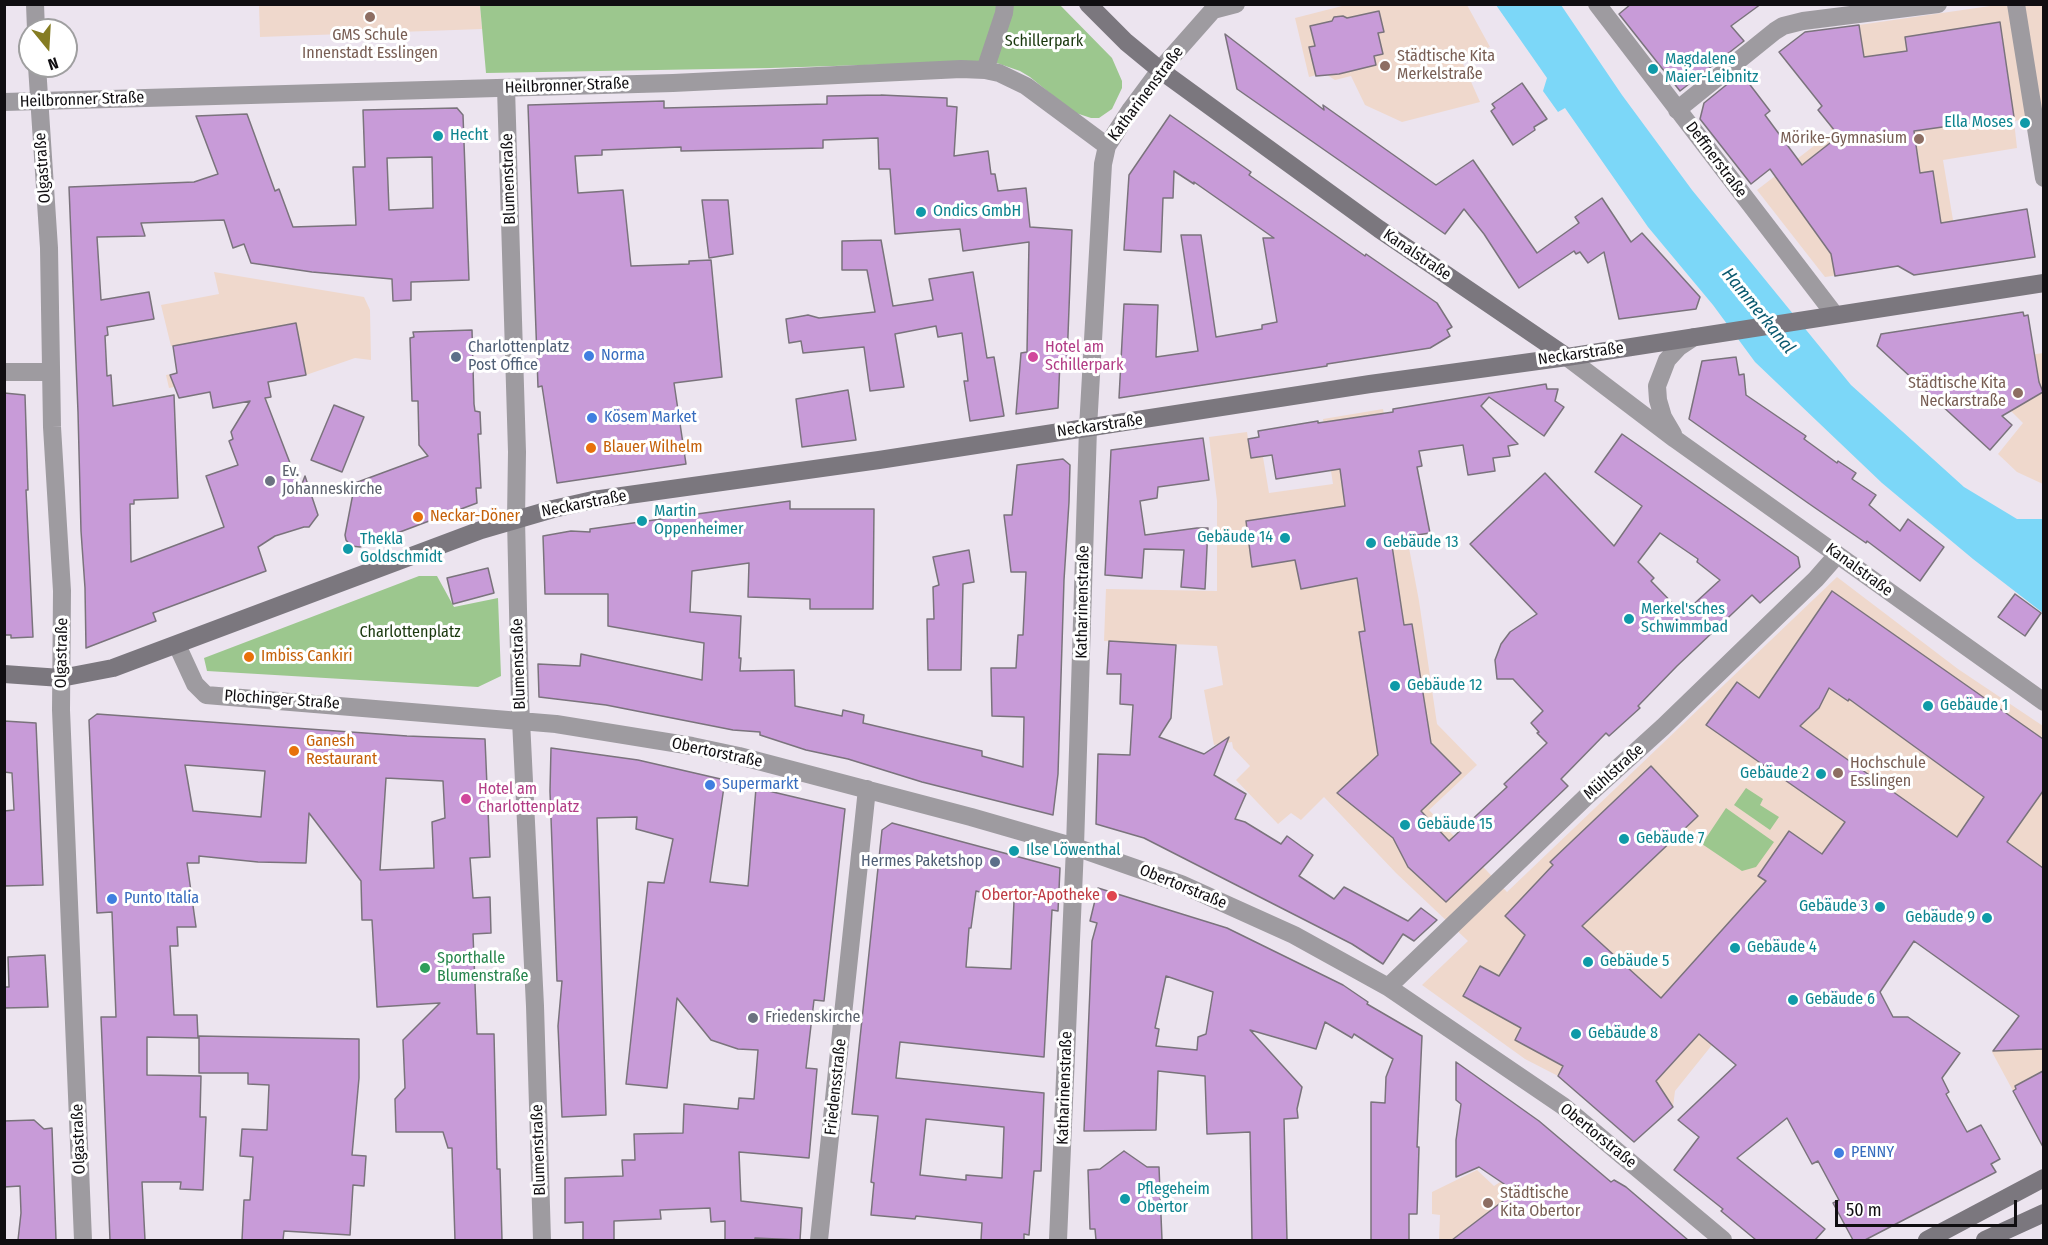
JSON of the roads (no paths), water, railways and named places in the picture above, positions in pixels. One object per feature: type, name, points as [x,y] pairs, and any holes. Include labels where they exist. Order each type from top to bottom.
[{"type":"street","points":[[985,70],[1005,4]]},
{"type":"street","name":"Kanalstraße","points":[[1088,4],[1126,42],[1160,70],[1379,229],[1567,357],[1675,439],[2043,702]]},
{"type":"street","points":[[1209,7],[1236,4]]},
{"type":"street","name":"Deffnerstraße","points":[[1597,4],[1829,316]]},
{"type":"street","points":[[1677,110],[1784,26],[1803,21],[1938,4]]},
{"type":"street","points":[[2016,4],[2043,178]]},
{"type":"street","name":"Katharinenstraße","points":[[1058,1240],[1075,847],[1088,428],[1103,164],[1107,146],[1131,109],[1209,7]]},
{"type":"street","name":"Heilbronner Straße","points":[[4,102],[684,83],[961,69],[999,73],[1026,86],[1107,146]]},
{"type":"street","name":"Olgastraße","points":[[38,78],[49,248],[51,372],[62,591],[61,710],[83,1240]]},
{"type":"street","name":"Blumenstraße","points":[[506,88],[517,452],[516,519],[521,721],[535,1006],[542,1240]]},
{"type":"street","name":"Neckarstraße","points":[[177,645],[341,582],[516,519],[593,500],[879,460],[2043,283]]},
{"type":"street","name":"Kanalstraße","points":[[1675,439],[1663,417],[1657,386],[1667,360],[1679,346],[1694,337]]},
{"type":"street","points":[[4,372],[51,372]]},
{"type":"street","name":"Mühlstraße","points":[[1388,987],[1588,795],[1663,727],[1838,555]]},
{"type":"street","points":[[4,674],[62,678],[113,668],[177,645]]},
{"type":"street","name":"Plochinger Straße","points":[[177,645],[195,684],[206,694],[521,721]]},
{"type":"street","name":"Obertorstraße","points":[[521,721],[556,724],[692,746],[867,789],[1075,847],[1191,888],[1294,934],[1388,987],[1563,1106],[1723,1240]]},
{"type":"street","name":"Friedensstraße","points":[[819,1240],[867,789]]},
{"type":"street","points":[[1927,1240],[2043,1178]]},
{"type":"street","points":[[1985,1240],[2043,1213]]},
{"type":"water","name":"Hammerkanal","points":[[1496,5],[1561,5],[1622,95],[1692,190],[1851,385],[1964,487],[2017,519],[2043,519],[2043,613],[1973,559],[1882,483],[1755,362],[1713,305],[1648,227],[1565,108],[1558,112],[1543,91],[1547,78]]},
{"type":"place","name":"GMS Schule Innenstadt Esslingen","points":[[370,17]]},
{"type":"place","name":"Städtische Kita Merkelstraße","points":[[1385,66]]},
{"type":"place","name":"Magdalene Maier-Leibnitz","points":[[1653,69]]},
{"type":"place","name":"Ella Moses","points":[[2025,123]]},
{"type":"place","name":"Hecht","points":[[438,136]]},
{"type":"place","name":"Mörike-Gymnasium","points":[[1919,139]]},
{"type":"place","name":"Ondics GmbH","points":[[921,212]]},
{"type":"place","name":"Norma","points":[[589,356]]},
{"type":"place","name":"Charlottenplatz Post Office","points":[[456,357]]},
{"type":"place","name":"Hotel am Schillerpark","points":[[1033,357]]},
{"type":"place","name":"Städtische Kita Neckarstraße","points":[[2018,393]]},
{"type":"place","name":"Kösem Market","points":[[592,418]]},
{"type":"place","name":"Blauer Wilhelm","points":[[591,448]]},
{"type":"place","name":"Ev. Johanneskirche","points":[[270,481]]},
{"type":"place","name":"Neckar-Döner","points":[[418,517]]},
{"type":"place","name":"Martin Oppenheimer","points":[[642,521]]},
{"type":"place","name":"Gebäude 14","points":[[1285,538]]},
{"type":"place","name":"Gebäude 13","points":[[1371,543]]},
{"type":"place","name":"Thekla Goldschmidt","points":[[348,549]]},
{"type":"place","name":"Merkel'sches Schwimmbad","points":[[1629,619]]},
{"type":"place","name":"Imbiss Cankiri","points":[[249,657]]},
{"type":"place","name":"Gebäude 12","points":[[1395,686]]},
{"type":"place","name":"Gebäude 1","points":[[1928,706]]},
{"type":"place","name":"Ganesh Restaurant","points":[[294,751]]},
{"type":"place","name":"Hochschule Esslingen","points":[[1838,773]]},
{"type":"place","name":"Gebäude 2","points":[[1821,774]]},
{"type":"place","name":"Supermarkt","points":[[710,785]]},
{"type":"place","name":"Hotel am Charlottenplatz","points":[[466,799]]},
{"type":"place","name":"Gebäude 15","points":[[1405,825]]},
{"type":"place","name":"Gebäude 7","points":[[1624,839]]},
{"type":"place","name":"Ilse Löwenthal","points":[[1014,851]]},
{"type":"place","name":"Hermes Paketshop","points":[[995,862]]},
{"type":"place","name":"Obertor-Apotheke","points":[[1112,896]]},
{"type":"place","name":"Punto Italia","points":[[112,899]]},
{"type":"place","name":"Gebäude 3","points":[[1880,907]]},
{"type":"place","name":"Gebäude 9","points":[[1987,918]]},
{"type":"place","name":"Gebäude 4","points":[[1735,948]]},
{"type":"place","name":"Gebäude 5","points":[[1588,962]]},
{"type":"place","name":"Sporthalle Blumenstraße","points":[[425,968]]},
{"type":"place","name":"Gebäude 6","points":[[1793,1000]]},
{"type":"place","name":"Friedenskirche","points":[[753,1018]]},
{"type":"place","name":"Gebäude 8","points":[[1576,1034]]},
{"type":"place","name":"PENNY","points":[[1839,1153]]},
{"type":"place","name":"Pflegeheim Obertor","points":[[1125,1199]]},
{"type":"place","name":"Städtische Kita Obertor","points":[[1488,1203]]},
{"type":"park label","name":"Schillerpark","points":[[1044,42]]},
{"type":"park label","name":"Charlottenplatz","points":[[410,633]]}]
